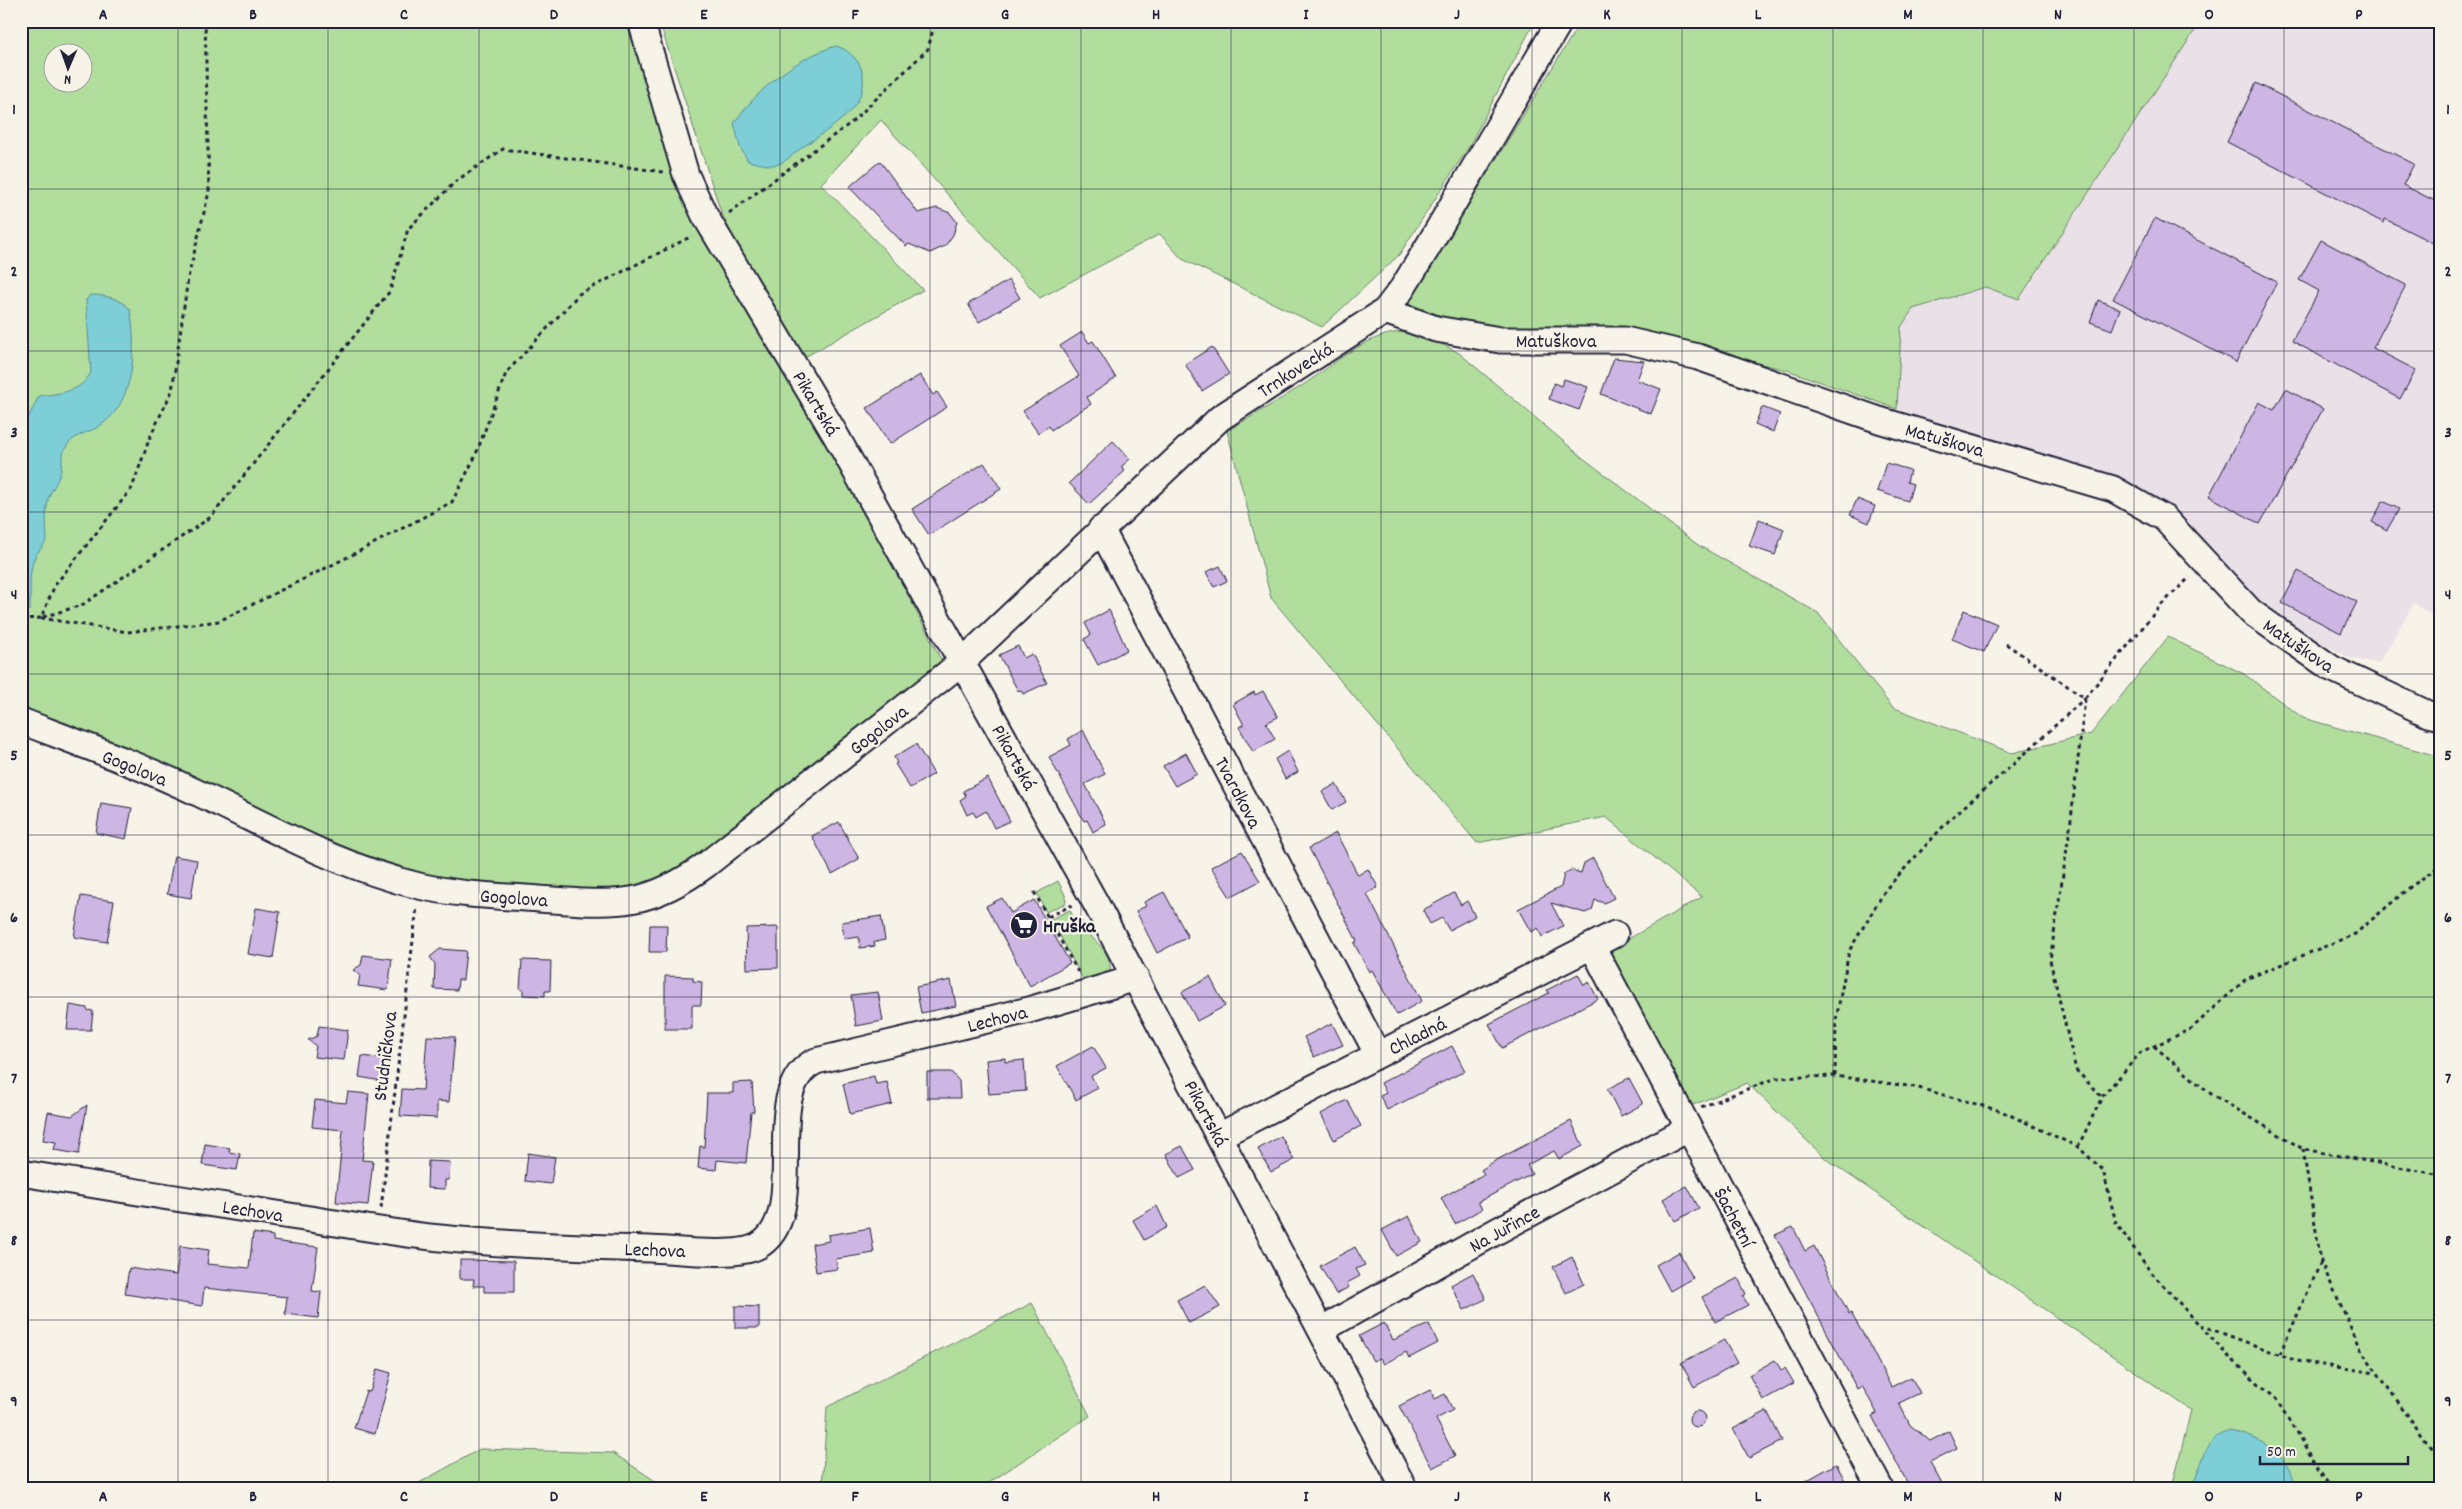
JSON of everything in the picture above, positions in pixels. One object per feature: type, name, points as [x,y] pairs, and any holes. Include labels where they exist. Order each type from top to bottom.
[{"type":"street","name":"Pikartská","points":[[641,21],[686,175],[711,226],[835,434],[1136,978],[1402,1487]]},
{"type":"street","name":"Trnkovecká","points":[[962,662],[1220,418],[1385,311],[1412,274],[1560,21]]},
{"type":"street","name":"Matuškova","points":[[1385,311],[1436,329],[1500,340],[1625,340],[1698,357],[1879,420],[2113,489],[2164,518],[2251,612],[2332,668],[2428,714],[2441,717]]},
{"type":"street","name":"Tvardkova","points":[[1101,529],[1378,1055]]},
{"type":"street","name":"Gogolova","points":[[21,721],[199,793],[306,847],[389,878],[420,886],[492,896],[608,903],[637,900],[652,896],[682,881],[707,864],[962,662]]},
{"type":"street","name":"Chladná","points":[[1219,1136],[1615,934]]},
{"type":"street","name":"Šachetní","points":[[1592,946],[1880,1488]]},
{"type":"street","name":"Lechova","points":[[21,1173],[440,1238],[589,1247],[736,1252],[749,1250],[768,1238],[780,1217],[789,1098],[795,1079],[806,1065],[1029,1010],[1136,978]]},
{"type":"street","name":"Na Juřince","points":[[1321,1330],[1685,1122]]},
{"type":"path","points":[[41,618],[55,585],[132,488],[150,437],[172,391],[188,278],[208,192],[205,21]]},
{"type":"path","points":[[21,619],[41,618],[127,632],[219,621],[350,556],[452,502],[475,457],[506,373],[578,294],[711,226],[852,122],[928,49],[935,21]]},
{"type":"path","points":[[41,618],[82,605],[211,517],[390,291],[408,229],[456,181],[503,150],[686,175]]},
{"type":"path","points":[[1835,1076],[1836,1020],[1850,951],[1886,889],[1951,818],[2085,698],[2161,605],[2205,563]]},
{"type":"path","points":[[2006,644],[2085,698]]},
{"type":"path","points":[[2085,698],[2070,828],[2050,960],[2076,1070],[2102,1097]]},
{"type":"path","points":[[2078,1147],[2102,1097],[2141,1052],[2191,1029],[2246,979],[2355,934],[2409,888],[2441,865]]},
{"type":"path","name":"Studničkova","points":[[378,1229],[420,886]]},
{"type":"path","points":[[1034,892],[1072,960]]},
{"type":"path","points":[[1048,917],[1073,905]]},
{"type":"path","points":[[2154,1046],[2208,1092],[2303,1149],[2441,1175]]},
{"type":"path","points":[[1685,1122],[1731,1094],[1776,1078],[1835,1076],[1915,1087],[2002,1110],[2078,1147],[2102,1170],[2116,1223],[2150,1271],[2227,1355],[2276,1399],[2327,1486]]},
{"type":"path","points":[[2303,1149],[2321,1262],[2362,1351],[2441,1462]]},
{"type":"path","points":[[2280,1354],[2321,1262]]},
{"type":"path","points":[[2199,1325],[2296,1360],[2377,1373]]},
{"type":"shaded area","points":[[2201,21],[2441,21],[2441,622],[2414,603],[2379,663],[2352,659],[2260,610],[2164,504],[2130,484],[1897,409],[1901,327],[1913,309],[1985,287],[2020,299]]},
{"type":"green space","points":[[21,21],[634,21],[680,189],[812,409],[945,667],[689,868],[653,888],[608,895],[413,878],[21,708]]},
{"type":"green space","points":[[659,21],[1535,21],[1468,148],[1399,255],[1322,327],[1182,259],[1160,234],[1040,298],[881,120],[821,184],[923,290],[803,358],[730,231],[720,209]]},
{"type":"green space","points":[[1581,21],[2201,21],[2019,299],[1985,287],[1913,309],[1901,327],[1897,409],[1787,370],[1628,332],[1503,331],[1454,321],[1408,303]]},
{"type":"green space","points":[[1402,332],[1436,341],[1459,353],[1583,458],[1698,545],[1818,613],[1892,707],[2012,753],[2091,734],[2168,637],[2244,674],[2303,718],[2441,757],[2441,1488],[2172,1488],[2191,1410],[1826,1159],[1747,1083],[1688,1107],[1609,950],[1702,897],[1606,817],[1477,843],[1271,598],[1227,431],[1303,385],[1362,345],[1388,334]]},
{"type":"green space","points":[[1058,881],[1065,895],[1066,903],[1046,912],[1037,893]]},
{"type":"green space","points":[[1070,910],[1074,919],[1081,920],[1103,949],[1110,963],[1110,975],[1086,985],[1051,919]]},
{"type":"green space","points":[[1032,1303],[1090,1416],[981,1488],[822,1488],[827,1407]]},
{"type":"green space","points":[[480,1449],[613,1453],[666,1488],[410,1488]]},
{"type":"water","points":[[836,46],[851,54],[861,68],[863,81],[861,93],[855,104],[836,124],[779,164],[772,165],[748,161],[740,147],[734,123],[766,86],[792,66],[821,51]]},
{"type":"water","points":[[90,295],[112,298],[122,302],[130,309],[133,355],[128,386],[114,413],[100,426],[72,440],[65,450],[57,482],[47,504],[47,539],[35,556],[32,565],[30,610],[21,613],[21,432],[39,396],[69,391],[87,379],[91,372],[86,300]]},
{"type":"water","points":[[2229,1431],[2252,1437],[2272,1449],[2287,1466],[2296,1488],[2192,1488],[2205,1453],[2215,1437]]},
{"type":"building","points":[[2256,83],[2414,164],[2403,185],[2441,204],[2441,247],[2385,219],[2384,223],[2227,142]]},
{"type":"building","points":[[880,161],[918,213],[937,208],[950,213],[957,222],[953,235],[945,246],[930,253],[909,244],[906,246],[849,187]]},
{"type":"building","points":[[2155,218],[2277,282],[2236,362],[2113,299]]},
{"type":"building","points":[[2321,240],[2406,285],[2373,348],[2416,370],[2400,399],[2292,341],[2319,291],[2299,280]]},
{"type":"building","points":[[1009,280],[1020,298],[979,322],[968,304]]},
{"type":"building","points":[[2098,300],[2120,309],[2112,330],[2090,322]]},
{"type":"building","points":[[1082,332],[1089,343],[1093,341],[1116,378],[1087,397],[1091,404],[1051,430],[1049,426],[1038,433],[1023,411],[1079,376],[1060,346]]},
{"type":"building","points":[[1212,347],[1229,374],[1202,391],[1185,364]]},
{"type":"building","points":[[1614,358],[1644,361],[1637,380],[1661,389],[1651,414],[1601,394]]},
{"type":"building","points":[[920,375],[933,395],[937,392],[947,407],[890,444],[867,408]]},
{"type":"building","points":[[1564,379],[1588,387],[1579,410],[1549,399],[1554,383],[1561,386]]},
{"type":"building","points":[[2286,389],[2323,409],[2260,524],[2209,496],[2259,402],[2274,410]]},
{"type":"building","points":[[1762,407],[1780,414],[1773,432],[1755,424]]},
{"type":"building","points":[[1113,441],[1130,459],[1121,467],[1125,471],[1089,504],[1069,483]]},
{"type":"building","points":[[984,463],[1001,489],[929,535],[912,509]]},
{"type":"building","points":[[1886,463],[1910,470],[1907,482],[1913,484],[1908,501],[1877,491]]},
{"type":"building","points":[[1857,499],[1875,506],[1869,523],[1850,515]]},
{"type":"building","points":[[2383,501],[2399,509],[2387,530],[2372,522]]},
{"type":"building","points":[[1759,519],[1784,529],[1775,555],[1749,546]]},
{"type":"building","points":[[1220,566],[1227,581],[1214,587],[1206,572]]},
{"type":"building","points":[[2298,571],[2357,602],[2341,633],[2282,603]]},
{"type":"building","points":[[1109,610],[1127,650],[1098,665],[1084,639],[1091,635],[1085,623]]},
{"type":"building","points":[[1964,610],[1997,624],[1984,652],[1952,639]]},
{"type":"building","points":[[1018,646],[1024,658],[1032,654],[1047,683],[1023,694],[1021,690],[1018,691],[999,655]]},
{"type":"building","points":[[1263,691],[1278,717],[1266,723],[1275,739],[1253,752],[1239,727],[1244,725],[1233,704],[1254,692],[1255,695]]},
{"type":"building","points":[[1083,730],[1105,774],[1085,784],[1106,824],[1093,832],[1087,820],[1084,821],[1049,757],[1071,745],[1068,739]]},
{"type":"building","points":[[916,744],[934,774],[910,788],[895,764],[897,763],[894,757]]},
{"type":"building","points":[[1288,751],[1298,772],[1285,779],[1275,759]]},
{"type":"building","points":[[1186,753],[1197,774],[1175,786],[1163,766]]},
{"type":"building","points":[[988,778],[1010,821],[994,828],[986,811],[976,817],[973,812],[967,815],[960,800],[966,796],[963,791]]},
{"type":"building","points":[[1336,784],[1346,802],[1332,810],[1322,792]]},
{"type":"building","points":[[101,803],[132,808],[126,839],[96,833]]},
{"type":"building","points":[[839,822],[859,859],[832,874],[812,836]]},
{"type":"building","points":[[1336,833],[1358,875],[1368,869],[1378,887],[1367,894],[1422,1001],[1397,1015],[1372,970],[1369,972],[1354,943],[1357,941],[1309,848]]},
{"type":"building","points":[[1242,851],[1260,881],[1230,897],[1211,867]]},
{"type":"building","points":[[174,856],[197,860],[191,898],[167,894]]},
{"type":"building","points":[[1593,858],[1614,898],[1604,903],[1595,900],[1592,910],[1585,913],[1551,903],[1563,926],[1542,937],[1538,928],[1531,932],[1518,909],[1561,887],[1564,874],[1571,870],[1581,873],[1584,863]]},
{"type":"building","points":[[1164,892],[1188,937],[1157,953],[1136,911],[1146,906],[1144,902]]},
{"type":"building","points":[[1454,893],[1461,905],[1467,901],[1475,916],[1449,930],[1442,918],[1430,924],[1423,910]]},
{"type":"building","points":[[81,896],[114,901],[107,942],[74,937]]},
{"type":"building","points":[[1002,898],[1011,913],[1034,900],[1070,963],[1030,986],[986,906]]},
{"type":"building","points":[[256,908],[280,912],[273,958],[248,954]]},
{"type":"building","points":[[881,916],[885,940],[874,942],[875,946],[860,948],[859,937],[844,939],[842,922]]},
{"type":"building","points":[[650,925],[667,925],[666,952],[649,952]]},
{"type":"building","points":[[778,927],[778,968],[747,969],[746,928]]},
{"type":"building","points":[[440,949],[466,951],[463,980],[458,980],[457,990],[434,989],[435,964],[430,957]]},
{"type":"building","points":[[363,955],[392,959],[388,990],[358,986],[360,975],[353,970],[361,965]]},
{"type":"building","points":[[522,960],[551,961],[550,991],[545,991],[545,996],[523,995],[523,990],[520,989]]},
{"type":"building","points":[[1578,974],[1584,985],[1589,982],[1598,999],[1502,1048],[1489,1024],[1549,993],[1547,990]]},
{"type":"building","points":[[665,976],[693,977],[693,981],[702,982],[701,1005],[692,1005],[692,1029],[665,1029]]},
{"type":"building","points":[[1210,977],[1225,1006],[1197,1021],[1182,992]]},
{"type":"building","points":[[951,980],[956,1006],[921,1013],[916,987]]},
{"type":"building","points":[[878,992],[883,1021],[856,1026],[851,995]]},
{"type":"building","points":[[70,1005],[93,1011],[91,1030],[67,1030]]},
{"type":"building","points":[[1332,1023],[1343,1045],[1314,1057],[1304,1037]]},
{"type":"building","points":[[319,1026],[348,1030],[344,1060],[314,1057],[316,1046],[308,1040],[317,1036]]},
{"type":"building","points":[[427,1036],[455,1037],[449,1102],[437,1101],[437,1118],[400,1116],[402,1089],[423,1090]]},
{"type":"building","points":[[1093,1046],[1106,1068],[1091,1076],[1098,1088],[1076,1100],[1057,1066]]},
{"type":"building","points":[[1452,1046],[1465,1071],[1387,1110],[1380,1096],[1386,1093],[1381,1083]]},
{"type":"building","points":[[362,1056],[385,1059],[382,1081],[359,1077]]},
{"type":"building","points":[[1005,1058],[1005,1062],[1024,1060],[1026,1091],[989,1094],[986,1060]]},
{"type":"building","points":[[927,1072],[951,1072],[959,1081],[960,1098],[927,1098]]},
{"type":"building","points":[[874,1076],[876,1084],[887,1082],[892,1104],[850,1114],[843,1084]]},
{"type":"building","points":[[1629,1078],[1643,1104],[1621,1116],[1607,1089]]},
{"type":"building","points":[[752,1082],[754,1112],[751,1112],[746,1163],[717,1160],[716,1170],[698,1168],[700,1146],[704,1147],[707,1093],[733,1093],[733,1083]]},
{"type":"building","points":[[348,1092],[369,1094],[362,1160],[373,1161],[368,1205],[336,1202],[343,1130],[312,1127],[315,1100],[346,1103]]},
{"type":"building","points":[[1347,1100],[1361,1126],[1334,1140],[1321,1114]]},
{"type":"building","points":[[87,1105],[79,1154],[54,1150],[56,1142],[43,1140],[48,1112],[72,1116]]},
{"type":"building","points":[[1571,1121],[1583,1146],[1559,1159],[1554,1151],[1527,1165],[1532,1174],[1478,1202],[1482,1209],[1455,1224],[1441,1198],[1484,1174],[1481,1170],[1493,1162]]},
{"type":"building","points":[[1281,1136],[1294,1160],[1271,1172],[1258,1149]]},
{"type":"building","points":[[205,1144],[230,1148],[229,1152],[240,1154],[237,1170],[202,1165]]},
{"type":"building","points":[[1182,1146],[1195,1170],[1179,1178],[1166,1154]]},
{"type":"building","points":[[528,1153],[555,1157],[551,1184],[525,1181]]},
{"type":"building","points":[[428,1161],[450,1162],[449,1180],[445,1180],[445,1189],[427,1188]]},
{"type":"building","points":[[1687,1186],[1699,1208],[1675,1221],[1663,1199]]},
{"type":"building","points":[[1157,1206],[1167,1227],[1144,1240],[1133,1220]]},
{"type":"building","points":[[1409,1216],[1422,1242],[1396,1256],[1382,1230]]},
{"type":"building","points":[[1793,1227],[1805,1251],[1814,1246],[1849,1314],[1851,1313],[1870,1346],[1891,1387],[1911,1377],[1920,1393],[1899,1403],[1910,1425],[1930,1441],[1949,1431],[1957,1448],[1930,1462],[1944,1488],[1910,1488],[1872,1416],[1877,1413],[1862,1386],[1857,1389],[1775,1235]]},
{"type":"building","points":[[870,1228],[874,1253],[836,1259],[838,1269],[816,1272],[812,1244],[829,1241],[828,1235]]},
{"type":"building","points":[[253,1233],[273,1236],[273,1241],[318,1247],[312,1291],[321,1292],[318,1318],[285,1314],[287,1297],[204,1288],[202,1306],[125,1294],[129,1268],[176,1275],[180,1246],[209,1250],[207,1264],[249,1268]]},
{"type":"building","points":[[1355,1247],[1365,1265],[1356,1269],[1360,1276],[1347,1283],[1349,1287],[1336,1294],[1320,1266]]},
{"type":"building","points":[[1679,1252],[1693,1278],[1670,1291],[1656,1265]]},
{"type":"building","points":[[1572,1257],[1584,1284],[1566,1293],[1553,1267]]},
{"type":"building","points":[[460,1260],[514,1261],[514,1292],[484,1292],[484,1286],[473,1286],[474,1279],[460,1279]]},
{"type":"building","points":[[1473,1273],[1486,1299],[1464,1310],[1451,1285]]},
{"type":"building","points":[[1738,1278],[1746,1294],[1743,1296],[1748,1305],[1715,1322],[1702,1297]]},
{"type":"building","points":[[1205,1285],[1220,1307],[1189,1323],[1177,1300]]},
{"type":"building","points":[[735,1306],[759,1307],[759,1328],[735,1328]]},
{"type":"building","points":[[1384,1323],[1393,1340],[1429,1324],[1438,1343],[1409,1358],[1406,1352],[1384,1364],[1380,1358],[1373,1361],[1359,1336]]},
{"type":"building","points":[[1724,1340],[1737,1363],[1694,1387],[1681,1363]]},
{"type":"building","points":[[1775,1360],[1781,1370],[1785,1368],[1794,1383],[1763,1400],[1749,1375]]},
{"type":"building","points":[[377,1369],[391,1373],[375,1434],[354,1428],[366,1391],[370,1392]]},
{"type":"building","points":[[1430,1390],[1435,1399],[1445,1394],[1453,1410],[1436,1419],[1455,1456],[1432,1468],[1399,1406]]},
{"type":"building","points":[[1694,1411],[1700,1411],[1705,1416],[1703,1425],[1694,1427],[1689,1422],[1689,1416]]},
{"type":"building","points":[[1767,1411],[1782,1441],[1749,1458],[1733,1429]]},
{"type":"building","points":[[1836,1464],[1849,1488],[1793,1488]]},
{"type":"place","name":"Hruška","points":[[1024,925]]}]
